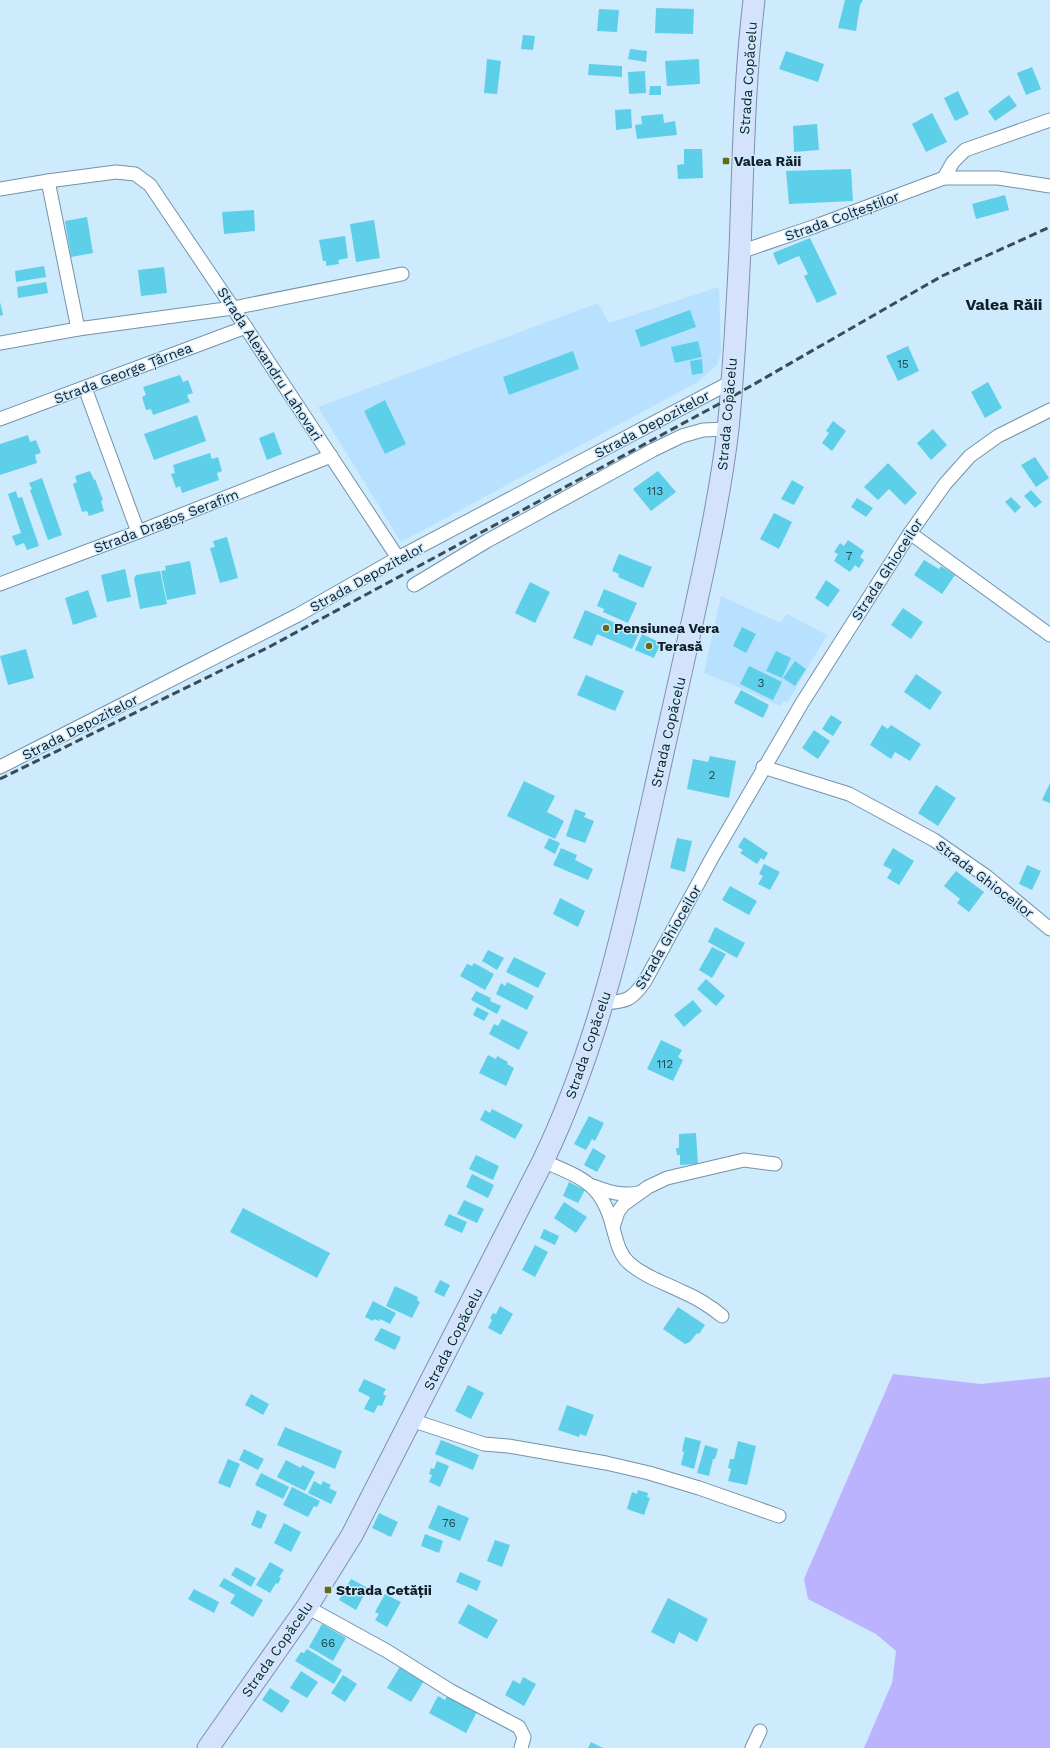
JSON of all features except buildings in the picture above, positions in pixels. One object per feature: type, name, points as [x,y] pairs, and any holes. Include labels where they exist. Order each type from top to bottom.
[{"type":"main road","name":"Strada Copăcelu","points":[[208,1748],[307,1607],[352,1535],[543,1161],[575,1086],[591,1043],[640,862],[693,621],[716,508],[728,429],[740,252],[744,125],[754,0]]},
{"type":"street","points":[[944,178],[952,162],[965,150],[1050,120]]},
{"type":"street","name":"Strada Alexandru Lahovari","points":[[48,181],[116,172],[135,174],[150,185],[246,327],[398,558]]},
{"type":"street","name":"Strada Colțeștilor","points":[[740,252],[813,227],[944,178],[998,178],[1050,186]]},
{"type":"street","points":[[0,189],[48,181],[78,329]]},
{"type":"street","points":[[0,343],[78,329],[233,308],[402,274]]},
{"type":"street","name":"Strada George Țârnea","points":[[0,420],[246,327]]},
{"type":"street","name":"Strada Depozitelor","points":[[0,767],[298,615],[398,558],[731,382]]},
{"type":"street","points":[[85,388],[138,532]]},
{"type":"street","name":"Strada Ghioceilor","points":[[603,1003],[626,1000],[636,994],[645,981],[763,767],[802,702],[910,533],[945,484],[970,456],[998,436],[1050,410]]},
{"type":"street","points":[[414,585],[487,541],[653,450],[682,436],[703,430],[728,429]]},
{"type":"street","name":"Strada Dragoș Serafim","points":[[0,584],[138,532],[331,456]]},
{"type":"street","points":[[910,533],[1050,635]]},
{"type":"street","name":"Strada Ghioceilor","points":[[763,767],[849,794],[934,840],[986,876],[1050,929]]},
{"type":"street","points":[[543,1161],[577,1176],[592,1186],[608,1192],[621,1194],[640,1192]]},
{"type":"street","points":[[613,1227],[618,1212],[623,1205],[640,1192],[667,1178],[735,1162],[757,1161],[775,1164]]},
{"type":"street","points":[[592,1186],[600,1195],[608,1211],[620,1253],[628,1262],[640,1271],[697,1299],[722,1316]]},
{"type":"street","points":[[411,1420],[484,1444],[508,1446],[606,1463],[649,1473],[699,1488],[779,1516]]},
{"type":"street","points":[[307,1607],[387,1651],[451,1690],[519,1727],[524,1737],[521,1748]]},
{"type":"street","points":[[752,1748],[760,1732]]},
{"type":"shaded area","points":[[719,287],[721,353],[717,365],[696,383],[401,542],[318,407],[598,303],[609,323]]},
{"type":"shaded area","points":[[721,596],[780,623],[787,614],[827,635],[787,703],[784,701],[780,706],[704,673]]},
{"type":"shaded area","points":[[893,1374],[981,1384],[1050,1377],[1050,1748],[864,1748],[892,1683],[896,1651],[876,1634],[808,1599],[804,1579]]},
{"type":"railway","points":[[0,779],[269,647],[730,398],[942,276],[1050,227]]},
{"type":"place","name":"Valea Răii","points":[[726,161]]},
{"type":"place","name":"Pensiunea Vera","points":[[606,628]]},
{"type":"place","name":"Terasă","points":[[649,646]]},
{"type":"place","name":"Strada Cetății","points":[[328,1590]]},
{"type":"district","name":"Valea Răii","points":[[1004,304]]}]
